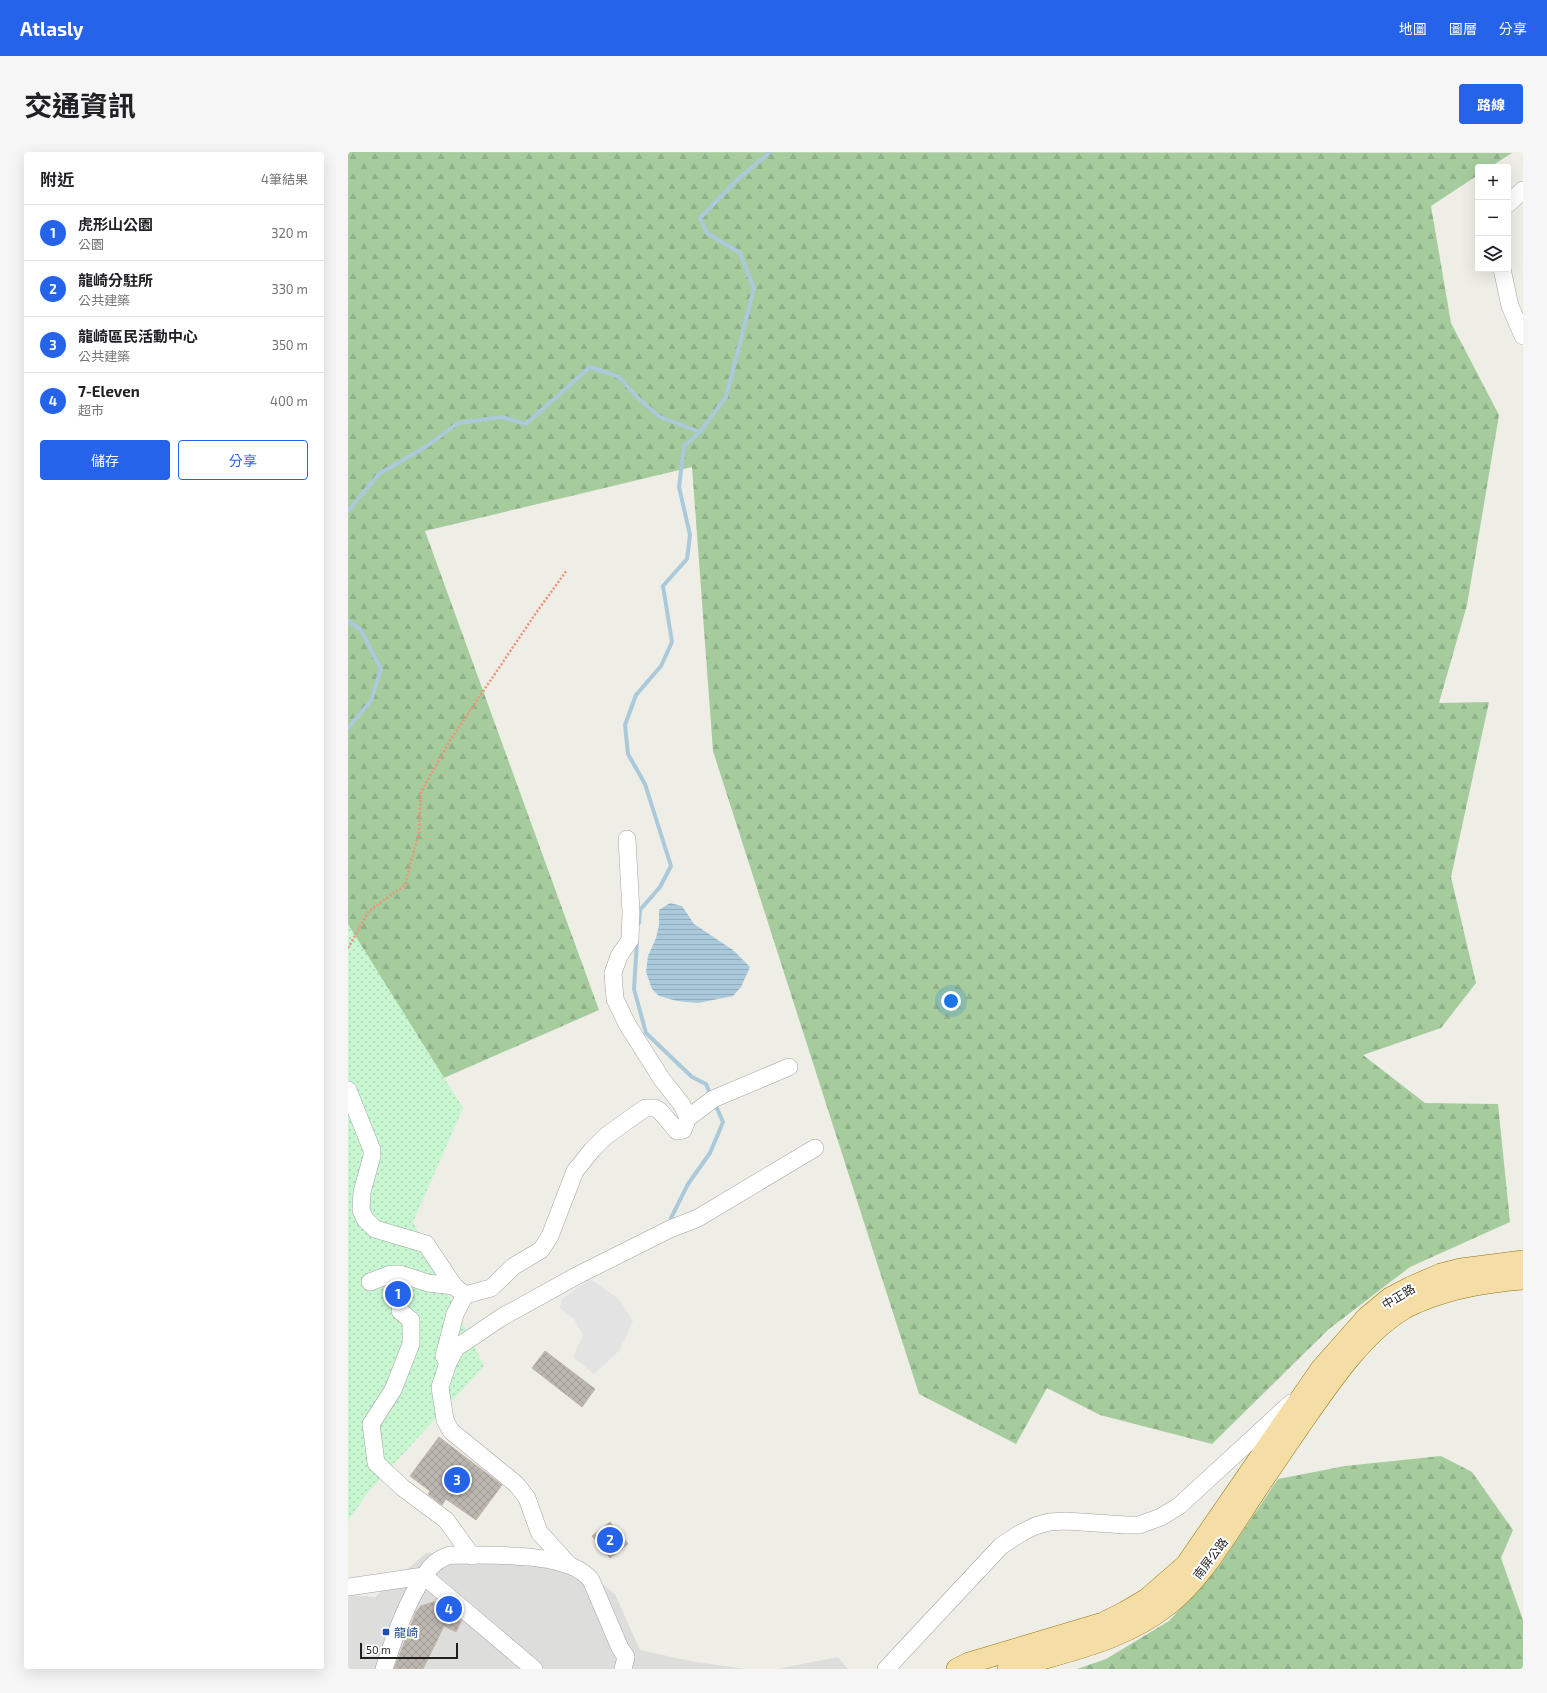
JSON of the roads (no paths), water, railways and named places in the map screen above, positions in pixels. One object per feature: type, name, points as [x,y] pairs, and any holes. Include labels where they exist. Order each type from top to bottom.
[{"type":"main road","name":"中正路","points":[[1306,1389],[1350,1334],[1367,1317],[1390,1298],[1417,1284],[1455,1270],[1523,1261]]},
{"type":"main road","name":"中正路","points":[[1345,1363],[1382,1325],[1402,1309],[1460,1287],[1488,1282],[1523,1279]]},
{"type":"main road","name":"南屏公路","points":[[1008,1669],[1106,1640],[1151,1618],[1169,1604],[1186,1588],[1212,1557],[1323,1392],[1345,1363]]},
{"type":"main road","name":"南屏公路","points":[[957,1669],[969,1663],[1103,1624],[1146,1599],[1186,1565],[1306,1389]]},
{"type":"street","points":[[1511,201],[1523,190]]},
{"type":"street","points":[[1503,272],[1510,306],[1523,336]]},
{"type":"street","points":[[627,839],[631,912],[630,940],[619,956],[613,973],[615,998],[627,1024],[661,1078],[682,1105],[688,1118]]},
{"type":"street","points":[[370,1282],[391,1274],[400,1274],[460,1291],[491,1288],[514,1266],[541,1250],[552,1230],[575,1172],[592,1150],[606,1136],[645,1108],[655,1108],[660,1111],[677,1131],[683,1130],[688,1118],[714,1098],[789,1067]]},
{"type":"street","points":[[348,1090],[372,1150],[372,1156],[362,1192],[361,1210],[365,1220],[375,1229],[426,1244],[460,1291],[444,1356],[448,1363]]},
{"type":"street","points":[[569,1565],[539,1532],[527,1498],[516,1484],[451,1431],[445,1420],[440,1387],[448,1363],[456,1348],[502,1317],[578,1275],[670,1229],[698,1218],[815,1148]]},
{"type":"street","points":[[400,1311],[411,1320],[411,1344],[393,1390],[371,1424],[376,1462],[403,1488],[446,1520],[472,1556]]},
{"type":"street","points":[[886,1669],[1001,1546],[1035,1526],[1049,1522],[1066,1521],[1139,1525],[1161,1517],[1179,1506],[1306,1389],[1345,1363]]},
{"type":"street","points":[[384,1669],[394,1638],[424,1576],[430,1567],[442,1558],[450,1555],[526,1557],[543,1559],[569,1565],[586,1574],[591,1580],[620,1648],[626,1658],[623,1669]]},
{"type":"street","points":[[348,1587],[424,1576],[534,1669]]},
{"type":"water","points":[[670,903],[682,906],[694,924],[733,950],[750,967],[741,987],[733,996],[698,1003],[677,1001],[659,996],[652,989],[646,972],[648,956],[656,938],[659,925],[659,910]]},
{"type":"waterway","points":[[348,511],[379,474],[427,446],[458,423],[502,417],[526,424],[590,367],[619,377],[639,399],[660,417],[700,432],[726,397],[754,288],[740,253],[707,233],[700,218],[738,179],[770,152]]},
{"type":"waterway","points":[[639,923],[640,910],[660,887],[671,866],[645,784],[628,754],[625,725],[636,695],[661,666],[672,642],[663,586],[687,559],[690,535],[679,487],[684,446],[700,432]]},
{"type":"waterway","points":[[348,621],[361,630],[381,669],[371,701],[348,728]]},
{"type":"waterway","points":[[637,941],[634,989],[646,1033],[692,1077],[706,1084],[711,1096]]},
{"type":"waterway","points":[[671,1218],[688,1184],[710,1153],[723,1122],[715,1104]]},
{"type":"place","name":"虎形山公園","points":[[398,1294]]},
{"type":"place","name":"龍崎區民活動中心","points":[[457,1480]]},
{"type":"place","name":"龍崎分駐所","points":[[610,1540]]},
{"type":"place","name":"7-Eleven","points":[[449,1609]]},
{"type":"place","name":"龍崎","points":[[386,1632]]}]
